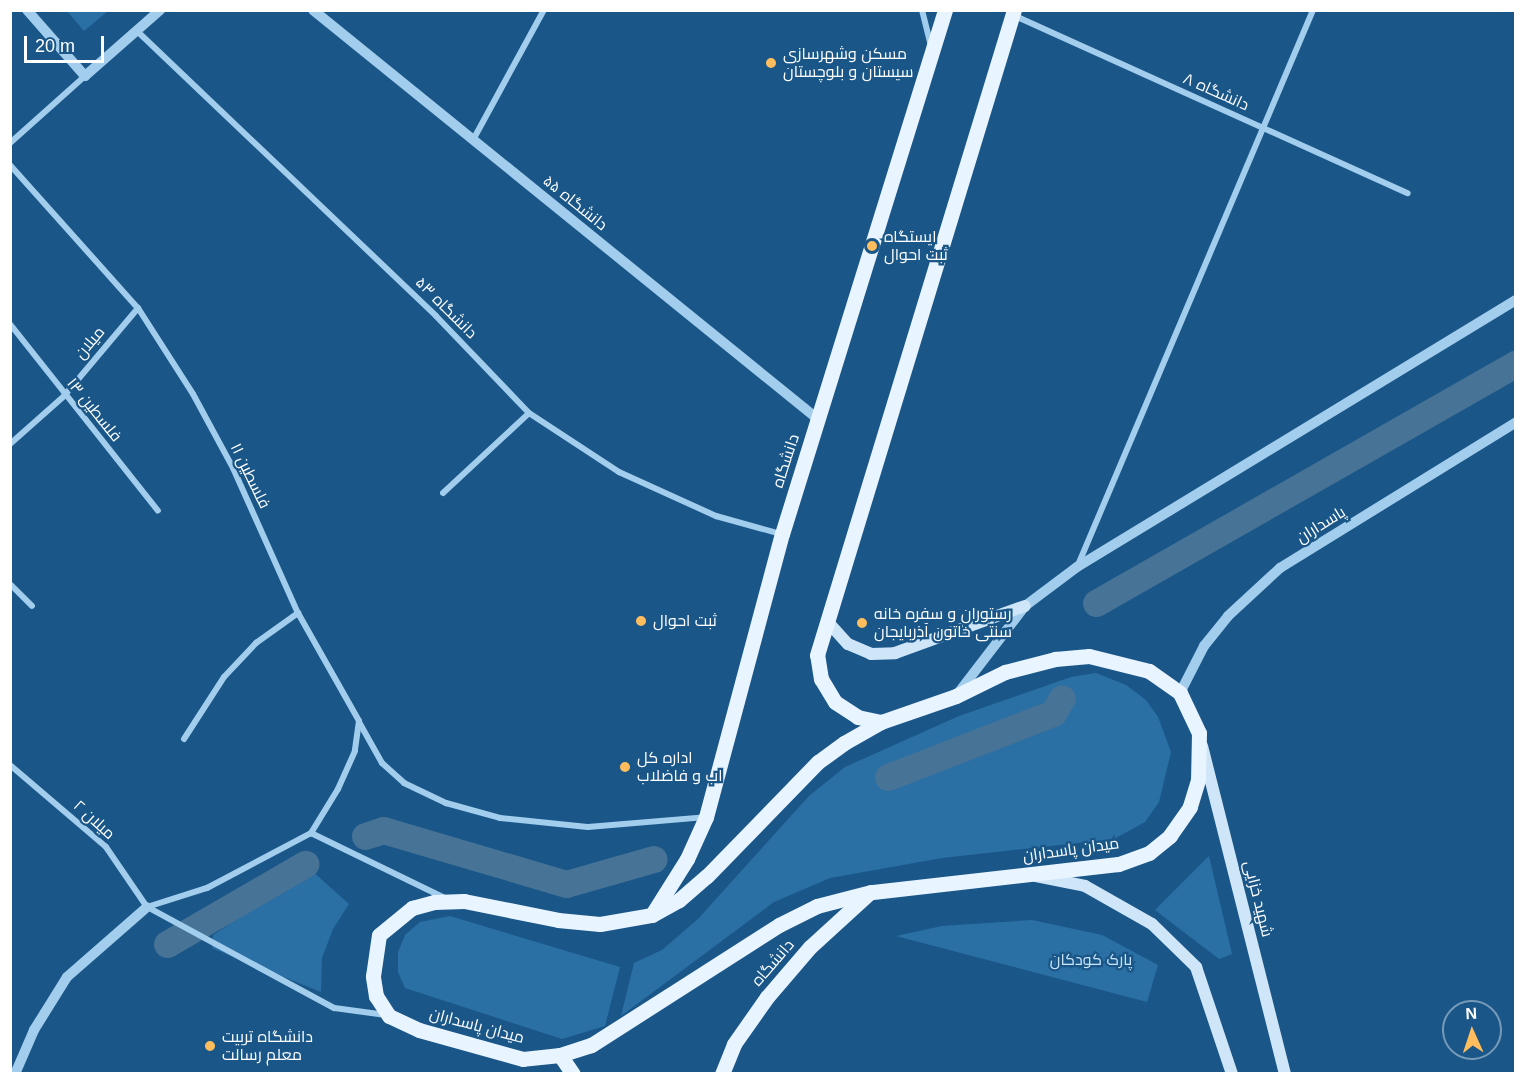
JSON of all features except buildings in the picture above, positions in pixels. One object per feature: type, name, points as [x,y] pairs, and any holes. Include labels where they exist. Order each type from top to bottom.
[{"type":"main road","name":"دانشگاه","points":[[652,915],[687,860],[706,817],[782,534],[945,10]]},
{"type":"main road","points":[[880,722],[858,717],[834,702],[821,679],[818,655],[1013,12]]},
{"type":"main road","points":[[827,621],[848,644],[871,654],[895,653],[1025,606]]},
{"type":"main road","name":"میدان پاسداران","points":[[1089,656],[1149,671],[1180,693],[1199,733],[1198,780],[1190,807],[1170,836],[1149,853],[1118,864],[871,892],[817,906],[779,925],[591,1045],[560,1055],[523,1059],[419,1030],[389,1016],[376,996],[373,976],[379,935],[412,908],[449,900],[600,924],[652,915],[679,900],[707,876],[818,762],[880,722],[956,696],[1005,672],[1055,659],[1089,656]]},
{"type":"main road","name":"شهید خزایی","points":[[1199,733],[1285,1074]]},
{"type":"main road","points":[[1029,874],[1085,886],[1152,924],[1196,967],[1232,1074]]},
{"type":"main road","name":"دانشگاه","points":[[722,1074],[734,1044],[767,997],[810,947],[871,892]]},
{"type":"main road","points":[[560,1055],[573,1074]]},
{"type":"street","points":[[27,10],[85,76]]},
{"type":"street","points":[[10,143],[160,10]]},
{"type":"street","name":"دانشگاه ۵۵","points":[[313,10],[819,420]]},
{"type":"street","points":[[473,140],[544,10]]},
{"type":"street","points":[[922,10],[932,51]]},
{"type":"street","points":[[1077,567],[1313,10]]},
{"type":"street","name":"دانشگاه ۸","points":[[1013,12],[1408,193]]},
{"type":"street","name":"دانشگاه ۵۳","points":[[137,31],[435,315],[529,413],[619,472],[716,516],[782,534]]},
{"type":"street","name":"فلسطین ۱۱","points":[[10,165],[138,308],[193,394],[228,459],[298,613],[382,763],[404,783],[446,803],[500,818],[588,827],[706,817]]},
{"type":"street","points":[[956,696],[1025,606],[1077,567],[1515,300]]},
{"type":"street","name":"میلان","points":[[10,444],[64,396],[138,308]]},
{"type":"street","name":"فلسطین ۱۳","points":[[10,324],[64,396],[158,511]]},
{"type":"street","points":[[443,492],[529,413]]},
{"type":"street","name":"پاسداران","points":[[1180,693],[1204,646],[1228,616],[1280,568],[1515,422]]},
{"type":"street","points":[[10,584],[32,606]]},
{"type":"street","points":[[184,739],[224,677],[256,643],[298,613]]},
{"type":"street","points":[[15,1074],[34,1030],[67,977],[147,907],[207,888],[310,833],[338,789],[355,751],[359,721]]},
{"type":"street","name":"میلان ۲","points":[[10,765],[106,847],[147,907]]},
{"type":"street","points":[[310,833],[449,900]]},
{"type":"street","points":[[147,907],[334,1008],[389,1016]]},
{"type":"green space","points":[[67,11],[108,11],[84,31]]},
{"type":"green space","points":[[1096,673],[1126,685],[1146,700],[1158,717],[1171,752],[1159,802],[1145,822],[1114,839],[942,858],[830,878],[774,902],[621,1016],[634,963],[662,950],[698,919],[809,796],[845,767],[959,716],[1071,677]]},
{"type":"green space","points":[[1209,856],[1232,954],[1219,959],[1155,910]]},
{"type":"green space","points":[[312,871],[349,904],[333,929],[322,958],[321,992],[212,948],[213,935]]},
{"type":"green space","points":[[450,916],[620,967],[605,1026],[562,1039],[405,988],[398,972],[398,952],[405,935],[420,922]]},
{"type":"green space","name":"پارک کودکان","points":[[1032,920],[1102,935],[1158,965],[1147,1002],[896,936],[942,926]]},
{"type":"waterway","points":[[1096,603],[1516,363]]},
{"type":"waterway","points":[[888,777],[1053,713],[1062,698]]},
{"type":"waterway","points":[[365,836],[383,830],[566,884],[654,859]]},
{"type":"waterway","points":[[167,944],[305,864]]},
{"type":"place","name":"مسکن وشهرسازی سیستان و بلوچستان","points":[[771,63]]},
{"type":"place","name":"ایستگاه ثبت احوال","points":[[872,246]]},
{"type":"place","name":"ثبت احوال","points":[[641,621]]},
{"type":"place","name":"رستوران و سفره خانه سنتی خاتون آذربایجان","points":[[862,623]]},
{"type":"place","name":"اداره کل اب و فاضلاب","points":[[625,767]]},
{"type":"place","name":"دانشگاه تربیت معلم رسالت","points":[[210,1046]]}]
